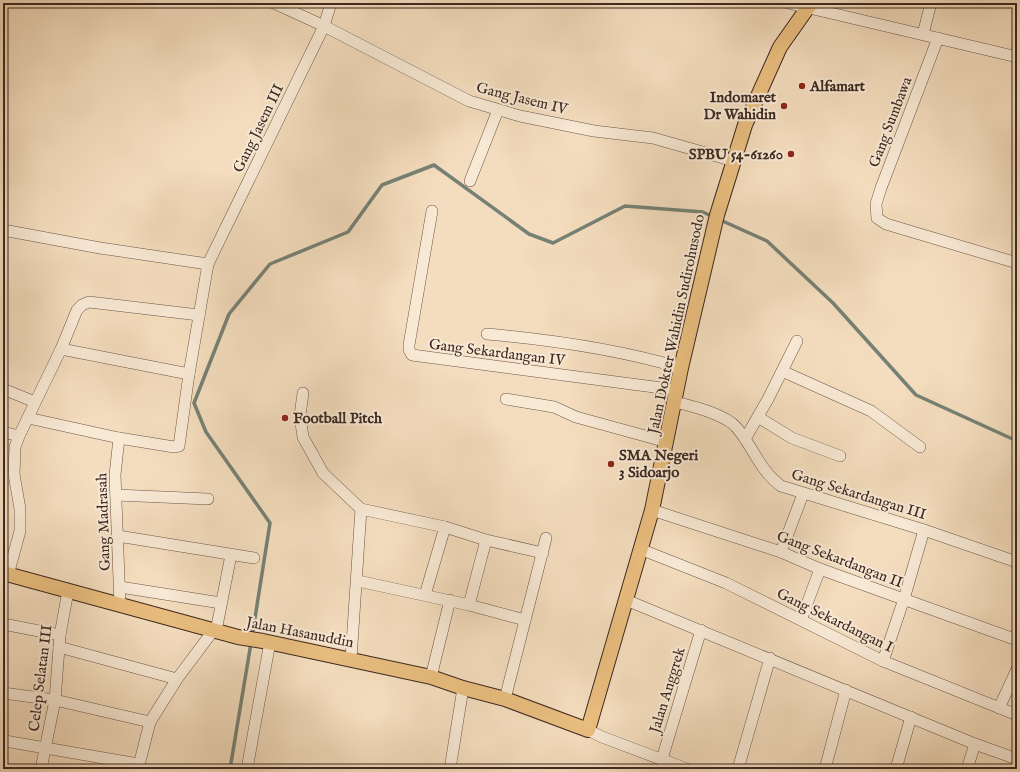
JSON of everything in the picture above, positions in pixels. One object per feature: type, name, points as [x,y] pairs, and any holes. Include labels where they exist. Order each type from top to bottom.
[{"type":"main road","name":"Jalan Dokter Wahidin Sudirohusodo","points":[[588,730],[652,510],[681,368],[717,215],[745,125],[780,47],[810,5]]},
{"type":"main road","name":"Jalan Hasanuddin","points":[[5,574],[238,638],[351,659],[431,677],[463,688],[505,699],[588,730]]},
{"type":"street","name":"Gang Jasem IV","points":[[274,3],[324,26],[469,101],[498,110],[594,131],[653,138],[734,161]]},
{"type":"street","name":"Gang Jasem III","points":[[119,438],[174,447],[179,446],[189,374],[208,264],[324,26],[331,3]]},
{"type":"street","points":[[788,3],[810,5],[1017,57]]},
{"type":"street","points":[[923,34],[931,3]]},
{"type":"street","name":"Gang Sumbawa","points":[[938,38],[881,188],[876,204],[877,218],[886,224],[1017,263]]},
{"type":"street","points":[[470,181],[498,110]]},
{"type":"street","name":"Gang Sekardangan IV","points":[[432,211],[409,345],[409,350],[412,355],[676,396]]},
{"type":"street","points":[[3,230],[100,248],[208,264]]},
{"type":"street","points":[[5,574],[20,531],[20,509],[14,474],[15,447],[61,349],[77,310],[82,305],[89,302],[199,315]]},
{"type":"street","points":[[487,334],[545,340],[635,355],[681,368]]},
{"type":"street","points":[[745,439],[797,341]]},
{"type":"street","points":[[61,349],[189,374]]},
{"type":"street","points":[[782,371],[871,411],[920,447]]},
{"type":"street","points":[[3,389],[36,402]]},
{"type":"street","points":[[303,393],[300,416],[303,437],[323,473],[361,509],[445,527],[486,540],[543,553]]},
{"type":"street","name":"Gang Sekardangan III","points":[[676,396],[689,405],[727,420],[736,427],[745,439],[758,462],[771,479],[781,486],[924,530],[1017,562]]},
{"type":"street","points":[[506,399],[554,407],[576,417],[667,442]]},
{"type":"street","points":[[758,417],[792,438],[840,456]]},
{"type":"street","points":[[28,418],[119,438]]},
{"type":"street","points":[[3,432],[19,436]]},
{"type":"street","name":"Gang Madrasah","points":[[119,438],[115,475],[120,605]]},
{"type":"street","points":[[781,552],[803,494]]},
{"type":"street","points":[[116,495],[208,499]]},
{"type":"street","points":[[351,659],[358,581],[361,509]]},
{"type":"street","name":"Gang Sekardangan II","points":[[652,510],[781,552],[820,569],[1017,640]]},
{"type":"street","points":[[425,595],[445,527]]},
{"type":"street","points":[[883,660],[904,600],[924,530]]},
{"type":"street","points":[[118,536],[254,558]]},
{"type":"street","points":[[505,699],[546,538]]},
{"type":"street","points":[[469,605],[486,540]]},
{"type":"street","name":"Gang Sekardangan I","points":[[640,549],[726,583],[883,660],[1017,715]]},
{"type":"street","points":[[5,741],[46,747],[138,767],[150,722],[177,679],[214,631],[231,555]]},
{"type":"street","points":[[801,620],[820,569]]},
{"type":"street","points":[[358,581],[450,600],[525,620]]},
{"type":"street","points":[[120,587],[221,603]]},
{"type":"street","name":"Celep Selatan III","points":[[41,769],[55,700],[60,634],[68,591]]},
{"type":"street","points":[[431,677],[450,600]]},
{"type":"street","points":[[626,600],[770,658],[975,744],[1017,759]]},
{"type":"street","points":[[3,624],[60,634]]},
{"type":"street","name":"Jalan Anggrek","points":[[662,759],[701,630]]},
{"type":"street","points":[[247,769],[266,642]]},
{"type":"street","points":[[59,647],[177,679]]},
{"type":"street","points":[[738,769],[770,658]]},
{"type":"street","points":[[999,708],[1017,669]]},
{"type":"street","points":[[450,769],[463,688]]},
{"type":"street","points":[[825,769],[846,690]]},
{"type":"street","points":[[3,693],[55,700],[150,722]]},
{"type":"street","points":[[896,769],[910,716]]},
{"type":"street","points":[[588,730],[602,737],[687,769]]},
{"type":"street","points":[[967,769],[975,744]]},
{"type":"waterway","points":[[252,637],[270,523],[206,432],[194,403],[229,314],[270,264],[348,232],[382,185],[434,165],[529,234],[553,243],[625,206],[703,212],[713,217]]},
{"type":"waterway","points":[[718,219],[767,241],[833,303],[916,395],[1017,441]]},
{"type":"waterway","points":[[230,769],[251,643]]},
{"type":"place","name":"Alfamart","points":[[802,86]]},
{"type":"place","name":"Indomaret Dr Wahidin","points":[[784,106]]},
{"type":"place","name":"SPBU 54-61260","points":[[791,154]]},
{"type":"place","name":"Football Pitch","points":[[285,418]]},
{"type":"place","name":"SMA Negeri 3 Sidoarjo","points":[[611,464]]}]
